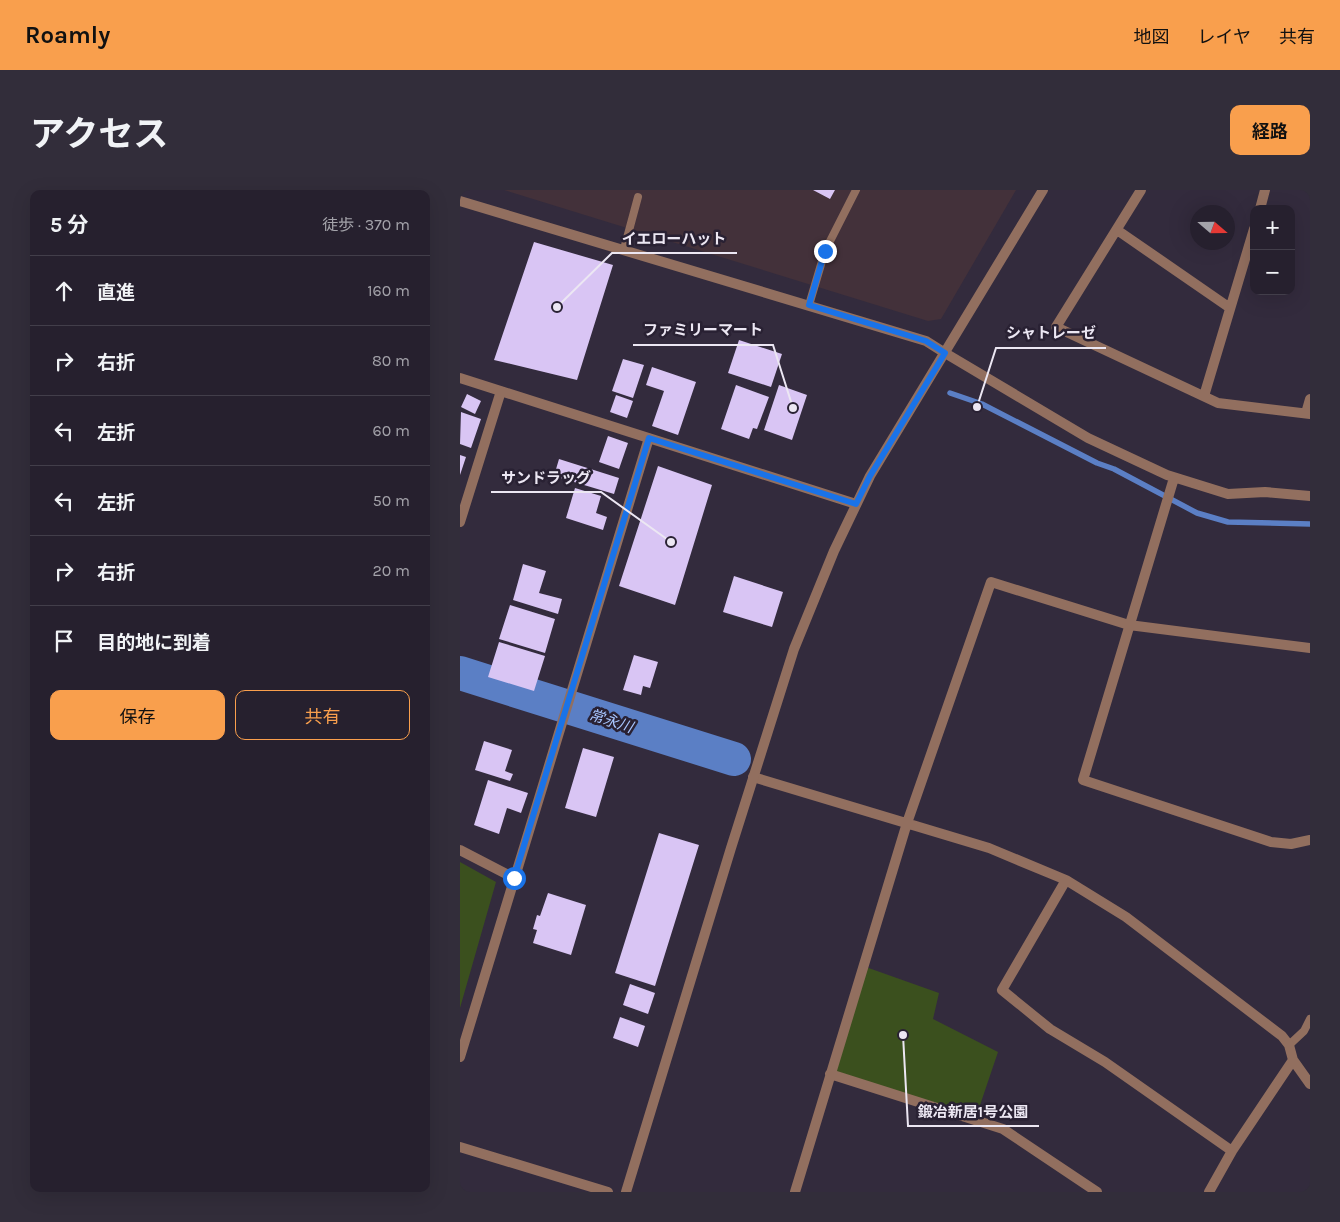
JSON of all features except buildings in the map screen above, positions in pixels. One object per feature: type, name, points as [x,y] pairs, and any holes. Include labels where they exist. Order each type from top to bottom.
[{"type":"street","points":[[626,1192],[794,649],[834,551],[870,476],[1043,190]]},
{"type":"street","points":[[1141,190],[1056,327],[1218,403],[1308,414],[1310,399]]},
{"type":"street","points":[[1261,205],[1265,190]]},
{"type":"street","points":[[460,201],[926,341],[1088,438],[1174,478],[1228,494],[1265,492],[1310,496]]},
{"type":"street","points":[[1117,230],[1230,308]]},
{"type":"street","points":[[1204,396],[1250,242]]},
{"type":"street","points":[[460,378],[856,504]]},
{"type":"street","points":[[460,522],[501,391]]},
{"type":"street","points":[[460,1056],[649,438]]},
{"type":"street","points":[[1174,478],[1083,780],[1272,842],[1291,844],[1310,840]]},
{"type":"street","points":[[795,1192],[907,823],[991,582],[1130,625],[1310,648]]},
{"type":"street","points":[[753,777],[989,848],[1066,880],[1126,917],[1282,1036],[1290,1045],[1293,1060],[1307,1073],[1310,1084]]},
{"type":"street","points":[[460,850],[514,878]]},
{"type":"street","points":[[1066,880],[1002,990],[1050,1029],[1105,1062],[1232,1151]]},
{"type":"street","points":[[1209,1192],[1232,1151],[1293,1060]]},
{"type":"street","points":[[830,1074],[1003,1129],[1097,1192]]},
{"type":"street","points":[[460,1147],[608,1192]]},
{"type":"lane","points":[[809,305],[825,251],[856,190]]},
{"type":"lane","points":[[624,249],[638,197]]},
{"type":"lane","points":[[1290,1045],[1304,1031],[1310,1019]]},
{"type":"shaded area","points":[[504,190],[1016,190],[941,319],[928,321]]},
{"type":"green space","points":[[460,862],[496,882],[460,1008]]},
{"type":"green space","points":[[863,966],[939,993],[933,1019],[998,1052],[977,1114],[830,1074]]},
{"type":"waterway","points":[[950,393],[982,404],[1097,463],[1114,469],[1197,513],[1228,522],[1310,524]]},
{"type":"waterway","name":"常永川","points":[[460,673],[734,759]]},
{"type":"place","name":"イエローハット","points":[[557,307]]},
{"type":"place","name":"シャトレーゼ","points":[[977,407]]},
{"type":"place","name":"ファミリーマート","points":[[793,408]]},
{"type":"place","name":"サンドラッグ","points":[[671,542]]},
{"type":"place","name":"鍛冶新居1号公園","points":[[903,1035]]},
{"type":"route","points":[[514,878],[649,438],[856,504],[870,476],[945,353],[926,341],[809,305],[825,251]]}]
